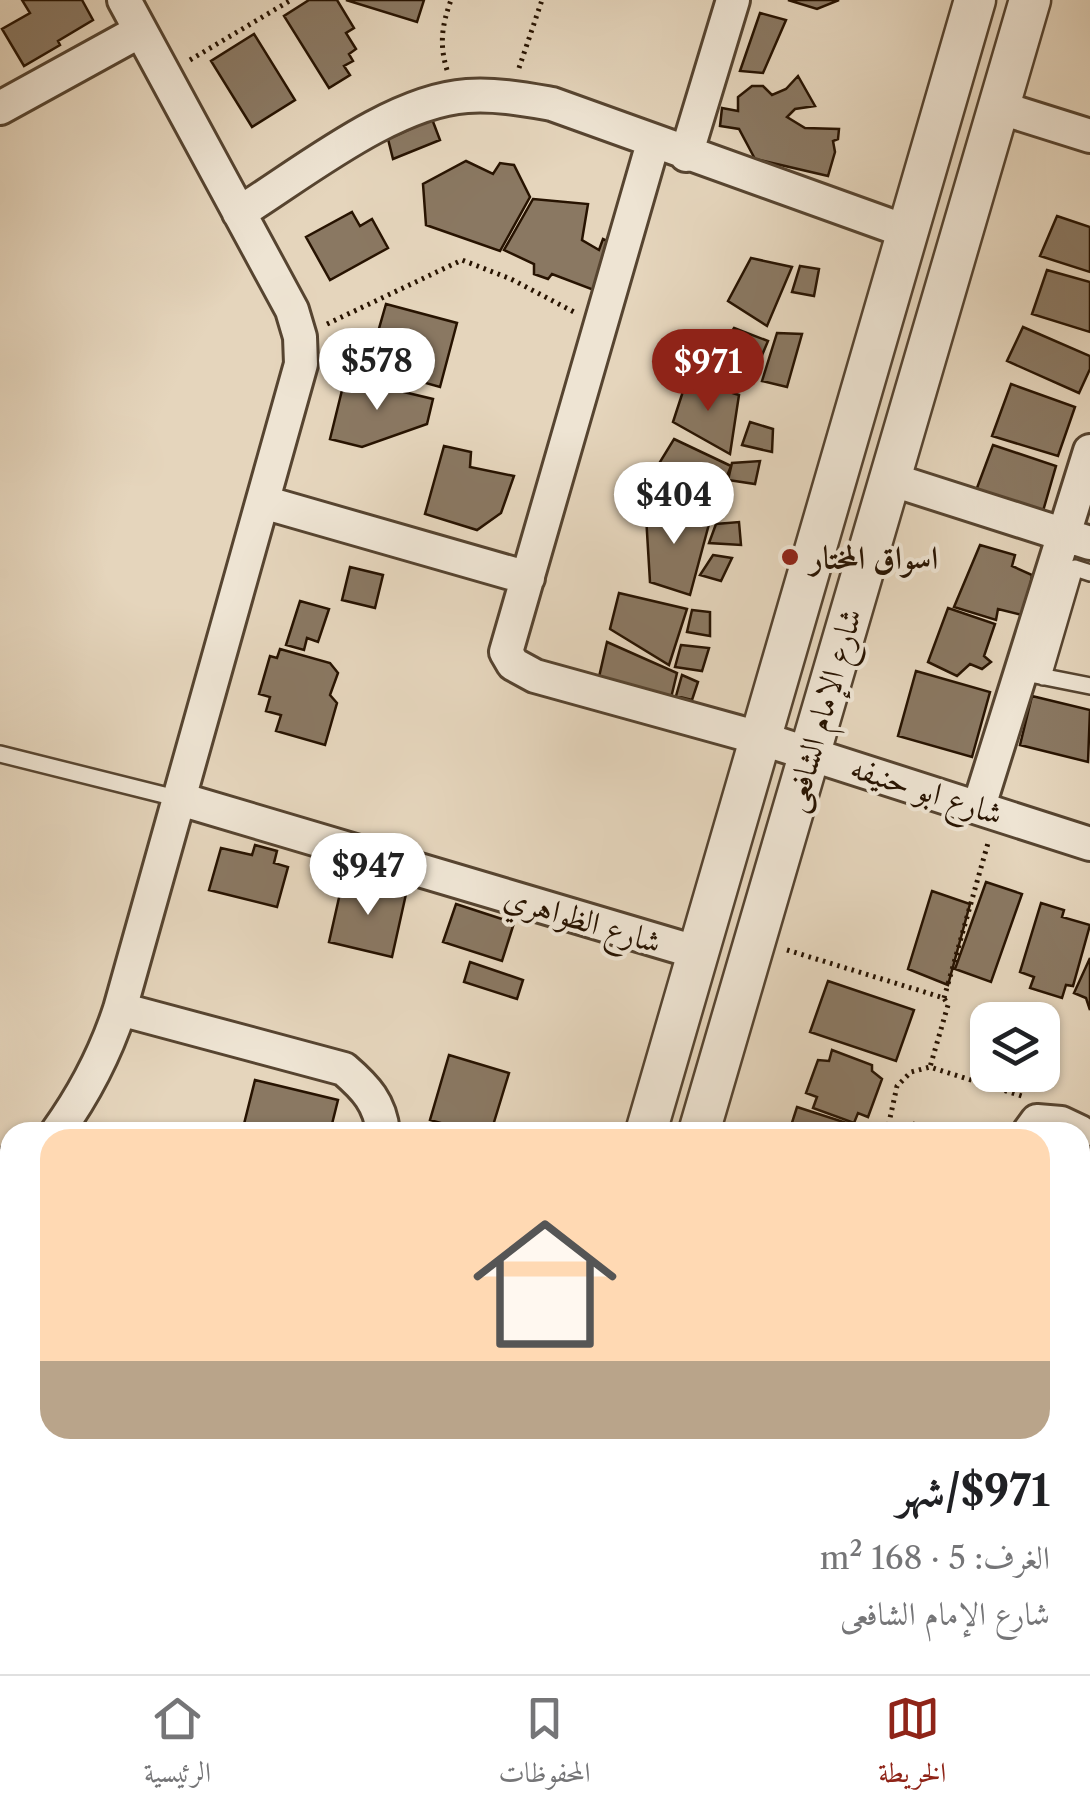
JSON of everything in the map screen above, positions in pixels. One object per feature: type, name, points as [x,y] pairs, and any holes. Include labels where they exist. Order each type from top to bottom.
[{"type":"street","points":[[64,1122],[105,1054],[120,1008],[301,364],[300,337],[292,310],[124,0]]},
{"type":"street","points":[[686,155],[733,0]]},
{"type":"street","name":"شارع الإمام الشافعى","points":[[649,1122],[975,0]]},
{"type":"street","name":"شارع الإمام الشافعى","points":[[702,1122],[1030,0]]},
{"type":"street","points":[[0,108],[140,31]]},
{"type":"street","points":[[240,213],[396,114],[430,102],[465,96],[509,96],[552,104],[908,232]]},
{"type":"street","points":[[998,107],[1090,136]]},
{"type":"street","points":[[263,502],[528,578],[653,142]]},
{"type":"street","points":[[988,809],[1077,539],[1090,451]]},
{"type":"street","points":[[890,479],[1077,539]]},
{"type":"street","name":"شارع ابو حنيفه","points":[[528,578],[506,652],[523,672],[810,753],[1090,844]]},
{"type":"street","name":"شارع الظواهري","points":[[180,799],[699,953]]},
{"type":"street","points":[[120,1008],[344,1069],[367,1088],[381,1122]]},
{"type":"lane","points":[[1090,573],[1075,568],[1032,674],[1090,686]]},
{"type":"lane","points":[[0,754],[180,799]]},
{"type":"path","points":[[164,76],[290,0]]},
{"type":"path","points":[[451,0],[442,26],[441,52],[449,76],[465,96]]},
{"type":"path","points":[[509,96],[542,0]]},
{"type":"path","points":[[300,337],[462,260],[511,279],[581,316]]},
{"type":"path","points":[[930,1067],[948,1005],[944,998],[988,809]]},
{"type":"path","points":[[755,940],[944,998]]},
{"type":"path","points":[[888,1122],[897,1086],[912,1072],[930,1067],[1022,1094],[1032,1106],[1033,1122]]},
{"type":"building","points":[[22,0],[82,0],[93,20],[24,66],[2,29],[30,13]]},
{"type":"building","points":[[309,0],[337,0],[354,28],[346,33],[356,49],[349,54],[353,61],[344,66],[350,75],[329,88],[284,16]]},
{"type":"building","points":[[346,0],[424,0],[417,22]]},
{"type":"building","points":[[788,0],[839,0],[817,9]]},
{"type":"building","points":[[760,13],[786,20],[763,73],[740,71]]},
{"type":"building","points":[[254,34],[295,100],[252,127],[211,61]]},
{"type":"building","points":[[798,76],[815,106],[795,109],[787,117],[805,128],[839,129],[838,139],[833,141],[835,152],[828,176],[755,159],[739,129],[720,126],[722,108],[738,111],[738,97],[752,86],[763,86],[772,95],[786,89]]},
{"type":"building","points":[[432,119],[440,140],[393,159],[388,139]]},
{"type":"building","points":[[466,161],[493,174],[500,163],[514,165],[530,197],[500,251],[426,225],[423,184]]},
{"type":"building","points":[[533,199],[588,204],[582,240],[599,250],[603,239],[620,247],[599,292],[552,274],[548,279],[534,274],[534,264],[504,250]]},
{"type":"building","points":[[352,212],[360,226],[372,219],[388,248],[330,280],[306,237]]},
{"type":"building","points":[[1057,216],[1090,227],[1090,272],[1040,256]]},
{"type":"building","points":[[751,258],[792,267],[767,326],[728,301]]},
{"type":"building","points":[[800,266],[819,269],[814,296],[792,292]]},
{"type":"building","points":[[1047,270],[1090,282],[1090,332],[1032,314]]},
{"type":"building","points":[[386,304],[457,323],[440,387],[368,367]]},
{"type":"building","points":[[1023,327],[1090,356],[1090,369],[1079,393],[1007,361]]},
{"type":"building","points":[[734,328],[768,341],[749,386],[716,357]]},
{"type":"building","points":[[777,333],[802,334],[787,387],[762,381]]},
{"type":"building","points":[[345,378],[433,399],[427,424],[362,447],[330,439]]},
{"type":"building","points":[[687,379],[739,395],[730,454],[673,422]]},
{"type":"building","points":[[1011,384],[1075,407],[1058,456],[992,436]]},
{"type":"building","points":[[750,422],[773,429],[772,452],[742,445]]},
{"type":"building","points":[[674,439],[731,466],[718,499],[652,475]]},
{"type":"building","points":[[993,445],[1056,466],[1041,518],[974,496]]},
{"type":"building","points":[[444,446],[471,452],[470,467],[514,476],[501,513],[477,530],[425,514]]},
{"type":"building","points":[[760,461],[755,484],[728,480],[732,463]]},
{"type":"building","points":[[645,499],[709,524],[690,595],[650,582]]},
{"type":"building","points":[[739,522],[741,545],[709,543],[716,524]]},
{"type":"building","points":[[980,545],[1015,555],[1012,566],[1032,575],[1030,617],[998,609],[996,620],[954,607]]},
{"type":"building","points":[[713,555],[732,558],[721,581],[700,575]]},
{"type":"building","points":[[350,567],[383,575],[375,608],[342,600]]},
{"type":"building","points":[[619,593],[687,609],[669,665],[610,629]]},
{"type":"building","points":[[300,601],[329,609],[318,642],[307,638],[304,650],[286,645]]},
{"type":"building","points":[[948,608],[995,624],[984,656],[991,662],[982,669],[970,664],[957,676],[928,662]]},
{"type":"building","points":[[692,610],[710,612],[710,636],[687,632]]},
{"type":"building","points":[[607,642],[677,673],[671,698],[599,677]]},
{"type":"building","points":[[681,645],[709,648],[702,671],[675,667]]},
{"type":"building","points":[[280,649],[330,663],[338,673],[330,695],[337,703],[325,745],[276,731],[281,715],[266,711],[270,697],[259,694],[270,656],[277,658]]},
{"type":"building","points":[[916,671],[990,692],[972,757],[898,736]]},
{"type":"building","points":[[682,675],[698,682],[692,700],[676,696]]},
{"type":"building","points":[[1032,696],[1090,710],[1088,762],[1020,745]]},
{"type":"building","points":[[255,845],[277,851],[274,863],[288,867],[277,907],[209,890],[221,848],[252,855]]},
{"type":"building","points":[[343,880],[406,894],[392,957],[329,942]]},
{"type":"building","points":[[986,882],[1022,894],[991,982],[955,969]]},
{"type":"building","points":[[932,891],[970,904],[948,985],[908,969]]},
{"type":"building","points":[[1041,903],[1064,910],[1062,917],[1090,925],[1073,986],[1066,985],[1062,998],[1030,988],[1034,977],[1020,972]]},
{"type":"building","points":[[456,904],[514,923],[502,961],[443,942]]},
{"type":"building","points":[[1090,958],[1090,1010],[1086,998],[1074,993]]},
{"type":"building","points":[[470,962],[523,980],[517,999],[464,982]]},
{"type":"building","points":[[828,981],[914,1010],[896,1061],[810,1032]]},
{"type":"building","points":[[832,1050],[872,1065],[872,1071],[882,1079],[868,1117],[858,1113],[851,1122],[813,1108],[817,1097],[806,1093],[818,1060],[829,1061]]},
{"type":"building","points":[[449,1055],[509,1073],[494,1122],[430,1120]]},
{"type":"building","points":[[255,1080],[338,1100],[332,1122],[244,1122]]},
{"type":"building","points":[[797,1107],[844,1122],[792,1122]]},
{"type":"place","name":"اسواق المختار","points":[[790,557]]}]
